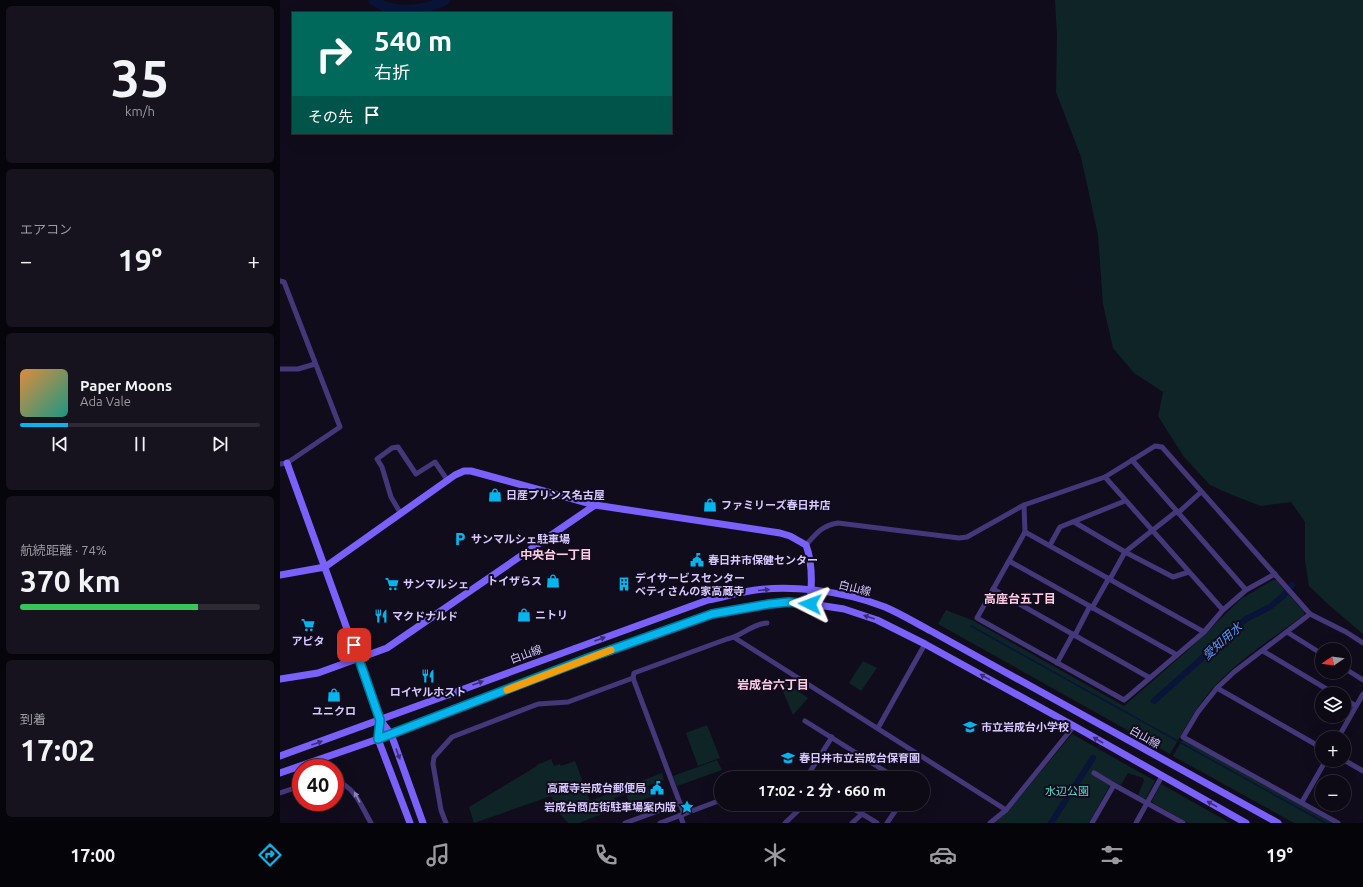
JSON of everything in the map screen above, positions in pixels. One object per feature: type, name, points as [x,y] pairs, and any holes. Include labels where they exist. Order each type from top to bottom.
[{"type":"street","points":[[280,281],[284,282],[340,427],[284,464],[325,568],[380,720],[391,734],[423,823]]},
{"type":"street","points":[[280,363],[281,369],[298,369],[315,364]]},
{"type":"street","points":[[806,545],[820,529],[828,524],[838,523],[959,538],[967,537],[1024,505],[1105,477],[1156,446],[1162,447],[1310,614],[1346,632],[1363,643]]},
{"type":"street","points":[[401,514],[391,497],[382,467],[377,459],[392,448],[398,447],[416,474],[435,462],[448,481]]},
{"type":"street","points":[[1132,460],[1246,590]]},
{"type":"street","points":[[280,575],[325,568],[448,481],[464,471],[472,471],[595,505],[780,533],[790,536],[806,545],[810,554],[810,604]]},
{"type":"street","points":[[1105,477],[1152,532],[1223,610]]},
{"type":"street","points":[[1057,663],[1125,552],[1201,492]]},
{"type":"street","points":[[1050,545],[1060,527],[1125,501]]},
{"type":"street","points":[[280,679],[318,673],[387,648],[595,505]]},
{"type":"street","points":[[1024,505],[1025,532],[977,618],[1124,700],[1204,632],[1223,610],[1246,590],[1275,574]]},
{"type":"street","points":[[1074,522],[1125,552],[1173,577],[1189,572]]},
{"type":"street","points":[[1025,532],[1204,632]]},
{"type":"street","points":[[1009,561],[1177,655]]},
{"type":"street","name":"白山線","points":[[280,756],[708,600],[744,592],[768,589],[811,590],[846,596],[885,607],[1278,823]]},
{"type":"street","points":[[993,589],[1150,678]]},
{"type":"street","points":[[280,773],[378,739],[591,657],[712,614],[789,602],[844,609],[872,618],[924,644],[1074,726],[1246,823]]},
{"type":"street","points":[[1310,614],[1234,672],[1198,712],[1183,737],[1338,823]]},
{"type":"street","points":[[683,823],[680,803],[633,678],[634,673],[727,639],[735,638],[743,631],[762,623],[767,623]]},
{"type":"street","points":[[1288,632],[1315,649]]},
{"type":"street","points":[[735,638],[1006,810]]},
{"type":"street","points":[[878,728],[924,644]]},
{"type":"street","points":[[1263,651],[1324,687]]},
{"type":"street","points":[[1351,672],[1363,680]]},
{"type":"street","points":[[446,823],[441,810],[433,764],[434,757],[452,737],[538,704],[568,702],[633,678]]},
{"type":"street","points":[[1218,688],[1315,744]]},
{"type":"street","points":[[1342,731],[1363,694]]},
{"type":"street","points":[[1351,703],[1356,706]]},
{"type":"street","points":[[380,720],[378,739],[410,823]]},
{"type":"street","points":[[805,720],[885,771]]},
{"type":"street","points":[[990,823],[1006,810],[1074,726]]},
{"type":"street","points":[[810,771],[832,737]]},
{"type":"street","points":[[1351,764],[1363,770]]},
{"type":"street","points":[[1302,802],[1322,767]]},
{"type":"street","points":[[1094,773],[1183,823]]},
{"type":"street","points":[[1136,823],[1162,776]]},
{"type":"street","points":[[344,784],[353,790],[371,823]]},
{"type":"street","points":[[1092,823],[1114,785]]},
{"type":"street","points":[[280,793],[292,789]]},
{"type":"street","points":[[625,823],[680,803]]},
{"type":"street","points":[[660,823],[714,803]]},
{"type":"street","points":[[785,823],[798,811]]},
{"type":"street","points":[[857,811],[877,823]]},
{"type":"street","points":[[887,823],[895,811]]},
{"type":"street","points":[[852,823],[862,814]]},
{"type":"green space","points":[[1055,0],[1363,0],[1363,634],[1309,586],[1305,560],[1305,522],[1291,502],[1261,506],[1210,485],[1184,457],[1158,416],[1163,392],[1134,373],[1113,348],[1103,304],[1098,235],[1081,157],[1056,92],[1057,35]]},
{"type":"green space","points":[[1273,580],[1276,580],[1304,612],[1304,615],[1256,650],[1221,679],[1199,705],[1170,754],[938,624],[946,610],[972,620],[1124,706],[1187,651],[1241,599]]},
{"type":"green space","points":[[863,661],[877,668],[861,691],[849,683]]},
{"type":"green space","points":[[777,677],[808,698],[793,715]]},
{"type":"green space","points":[[707,725],[720,758],[698,766],[686,733]]},
{"type":"green space","name":"水辺公園","points":[[1072,734],[1155,781],[1146,798],[1138,795],[1144,781],[1143,778],[1128,773],[1120,785],[1098,773],[1096,777],[1110,785],[1089,823],[994,823],[1009,810]]},
{"type":"green space","points":[[1183,739],[1333,823],[1294,823],[1173,756]]},
{"type":"green space","points":[[551,759],[554,766],[560,764],[561,766],[575,761],[590,801],[662,773],[664,780],[648,786],[651,797],[630,804],[626,794],[614,798],[618,808],[579,823],[568,823],[560,814],[551,796],[474,823],[469,807],[537,765]]},
{"type":"green space","points":[[717,760],[722,770],[714,771],[714,773],[677,786],[673,776]]},
{"type":"green space","points":[[1161,784],[1230,823],[1188,823],[1153,803],[1152,801]]},
{"type":"waterway","points":[[373,0],[390,8],[409,10],[428,7],[445,0]]},
{"type":"waterway","name":"愛知用水","points":[[1154,701],[1246,619],[1270,607],[1283,596],[1292,585]]},
{"type":"waterway","points":[[971,626],[1325,823]]},
{"type":"waterway","name":"愛知用水","points":[[1051,823],[1093,758]]},
{"type":"slow traffic","points":[[507,690],[611,650]]},
{"type":"place","name":"日産プリンス名古屋","points":[[495,495]]},
{"type":"place","name":"ファミリーズ春日井店","points":[[710,505]]},
{"type":"place","name":"サンマルシェ駐車場","points":[[460,539]]},
{"type":"place","name":"春日井市保健センター","points":[[697,560]]},
{"type":"place","name":"トイザらス","points":[[553,581]]},
{"type":"place","name":"サンマルシェ","points":[[392,584]]},
{"type":"place","name":"デイサービスセンター ベティさんの家高蔵寺","points":[[624,584]]},
{"type":"place","name":"ニトリ","points":[[524,615]]},
{"type":"place","name":"マクドナルド","points":[[381,616]]},
{"type":"place","name":"アピタ","points":[[308,625]]},
{"type":"place","name":"ロイヤルホスト","points":[[428,676]]},
{"type":"place","name":"ユニクロ","points":[[334,695]]},
{"type":"place","name":"市立岩成台小学校","points":[[970,727]]},
{"type":"place","name":"春日井市立岩成台保育園","points":[[788,758]]},
{"type":"place","name":"高蔵寺岩成台郵便局","points":[[657,788]]},
{"type":"place","name":"岩成台商店街駐車場案内版","points":[[687,807]]},
{"type":"district","name":"中央台一丁目","points":[[556,554]]},
{"type":"district","name":"高座台五丁目","points":[[1020,598]]},
{"type":"district","name":"岩成台六丁目","points":[[773,684]]},
{"type":"route","points":[[354,645],[380,720],[378,739],[591,657],[712,614],[769,604],[789,602],[810,604]]}]
